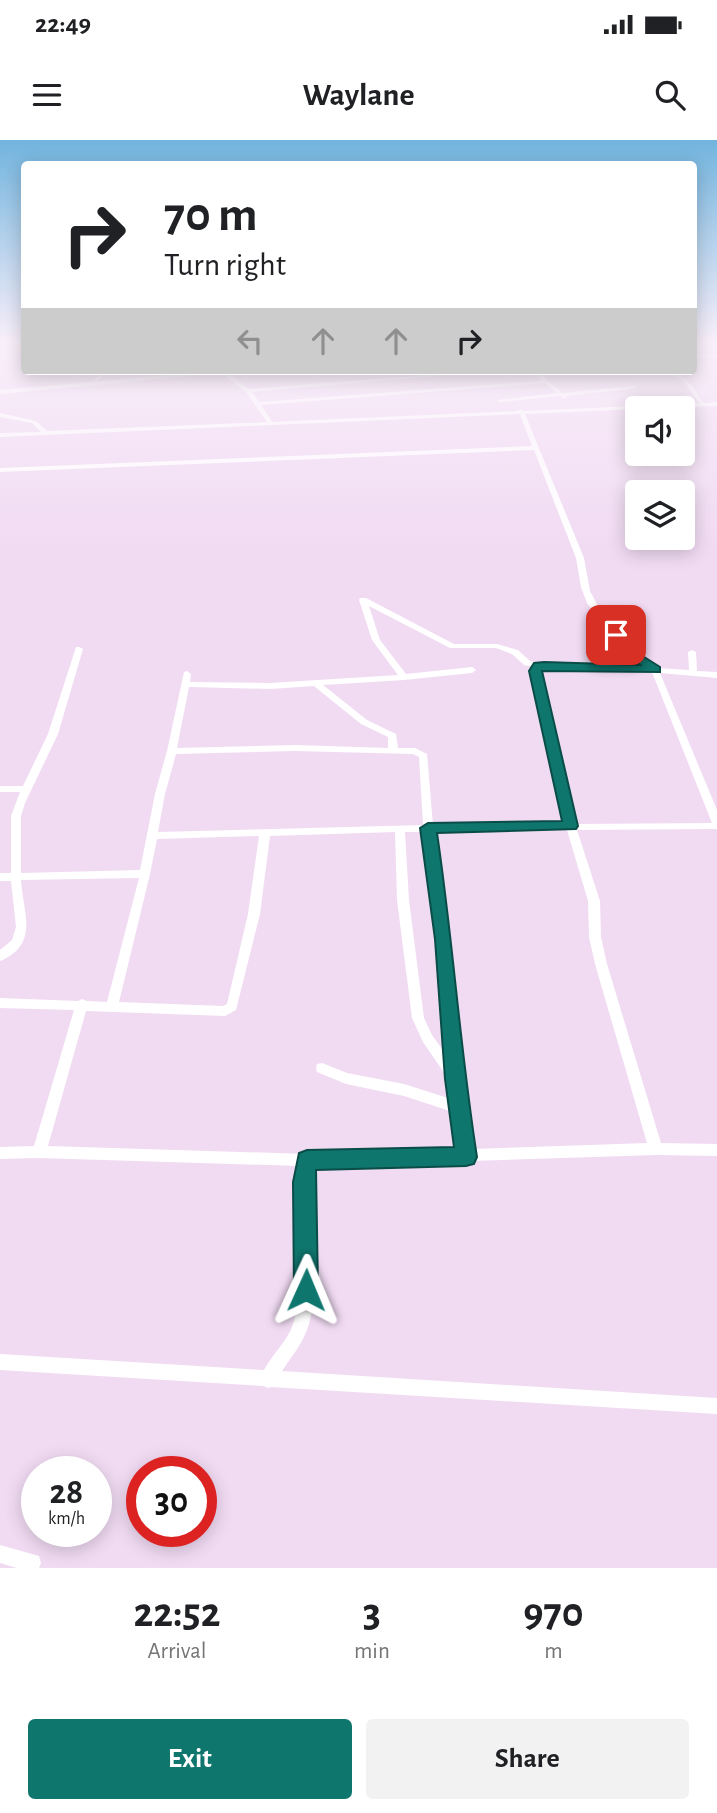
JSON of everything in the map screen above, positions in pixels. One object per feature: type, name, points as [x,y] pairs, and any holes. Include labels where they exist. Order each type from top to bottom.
[{"type":"street","points":[[262,411],[270,422]]},
{"type":"street","points":[[151,836],[428,828],[717,824],[655,670],[637,657],[601,619],[593,606],[581,575],[580,558],[521,411]]},
{"type":"street","points":[[0,435],[532,411]]},
{"type":"street","points":[[0,415],[34,422],[45,432]]},
{"type":"street","points":[[0,470],[536,449]]},
{"type":"street","points":[[404,677],[376,640],[363,600],[453,646],[497,646],[515,652],[527,663],[539,666],[717,675]]},
{"type":"street","points":[[0,957],[21,935],[16,816],[53,734],[79,649]]},
{"type":"street","points":[[692,652],[693,673]]},
{"type":"street","points":[[539,666],[536,671],[571,826],[594,901],[595,937],[601,964],[656,1149]]},
{"type":"street","points":[[112,1004],[145,874],[186,679],[270,686],[472,670]]},
{"type":"street","points":[[317,684],[364,722],[393,736],[393,751]]},
{"type":"street","points":[[172,751],[295,748],[415,751],[425,757],[428,828],[444,939],[455,1079],[466,1157]]},
{"type":"street","points":[[0,789],[26,789]]},
{"type":"street","points":[[400,829],[403,900],[418,1018],[427,1038],[455,1079]]},
{"type":"street","points":[[0,1003],[112,1004],[225,1011],[232,1007],[254,914],[265,833]]},
{"type":"street","points":[[0,877],[145,874]]},
{"type":"street","points":[[39,1152],[82,1004]]},
{"type":"street","points":[[322,1068],[334,1074],[404,1090],[460,1108]]},
{"type":"street","points":[[0,1153],[307,1160],[656,1149],[717,1150]]},
{"type":"street","points":[[268,1380],[274,1363],[295,1338],[302,1316],[306,1290],[304,1182],[307,1160]]},
{"type":"street","points":[[0,1362],[717,1406]]},
{"type":"street","points":[[0,1553],[32,1563]]},
{"type":"route","points":[[306,1290],[304,1182],[307,1160],[466,1157],[455,1079],[444,939],[428,828],[571,826],[536,671],[539,666],[544,665],[655,670],[637,657],[616,635]]}]
